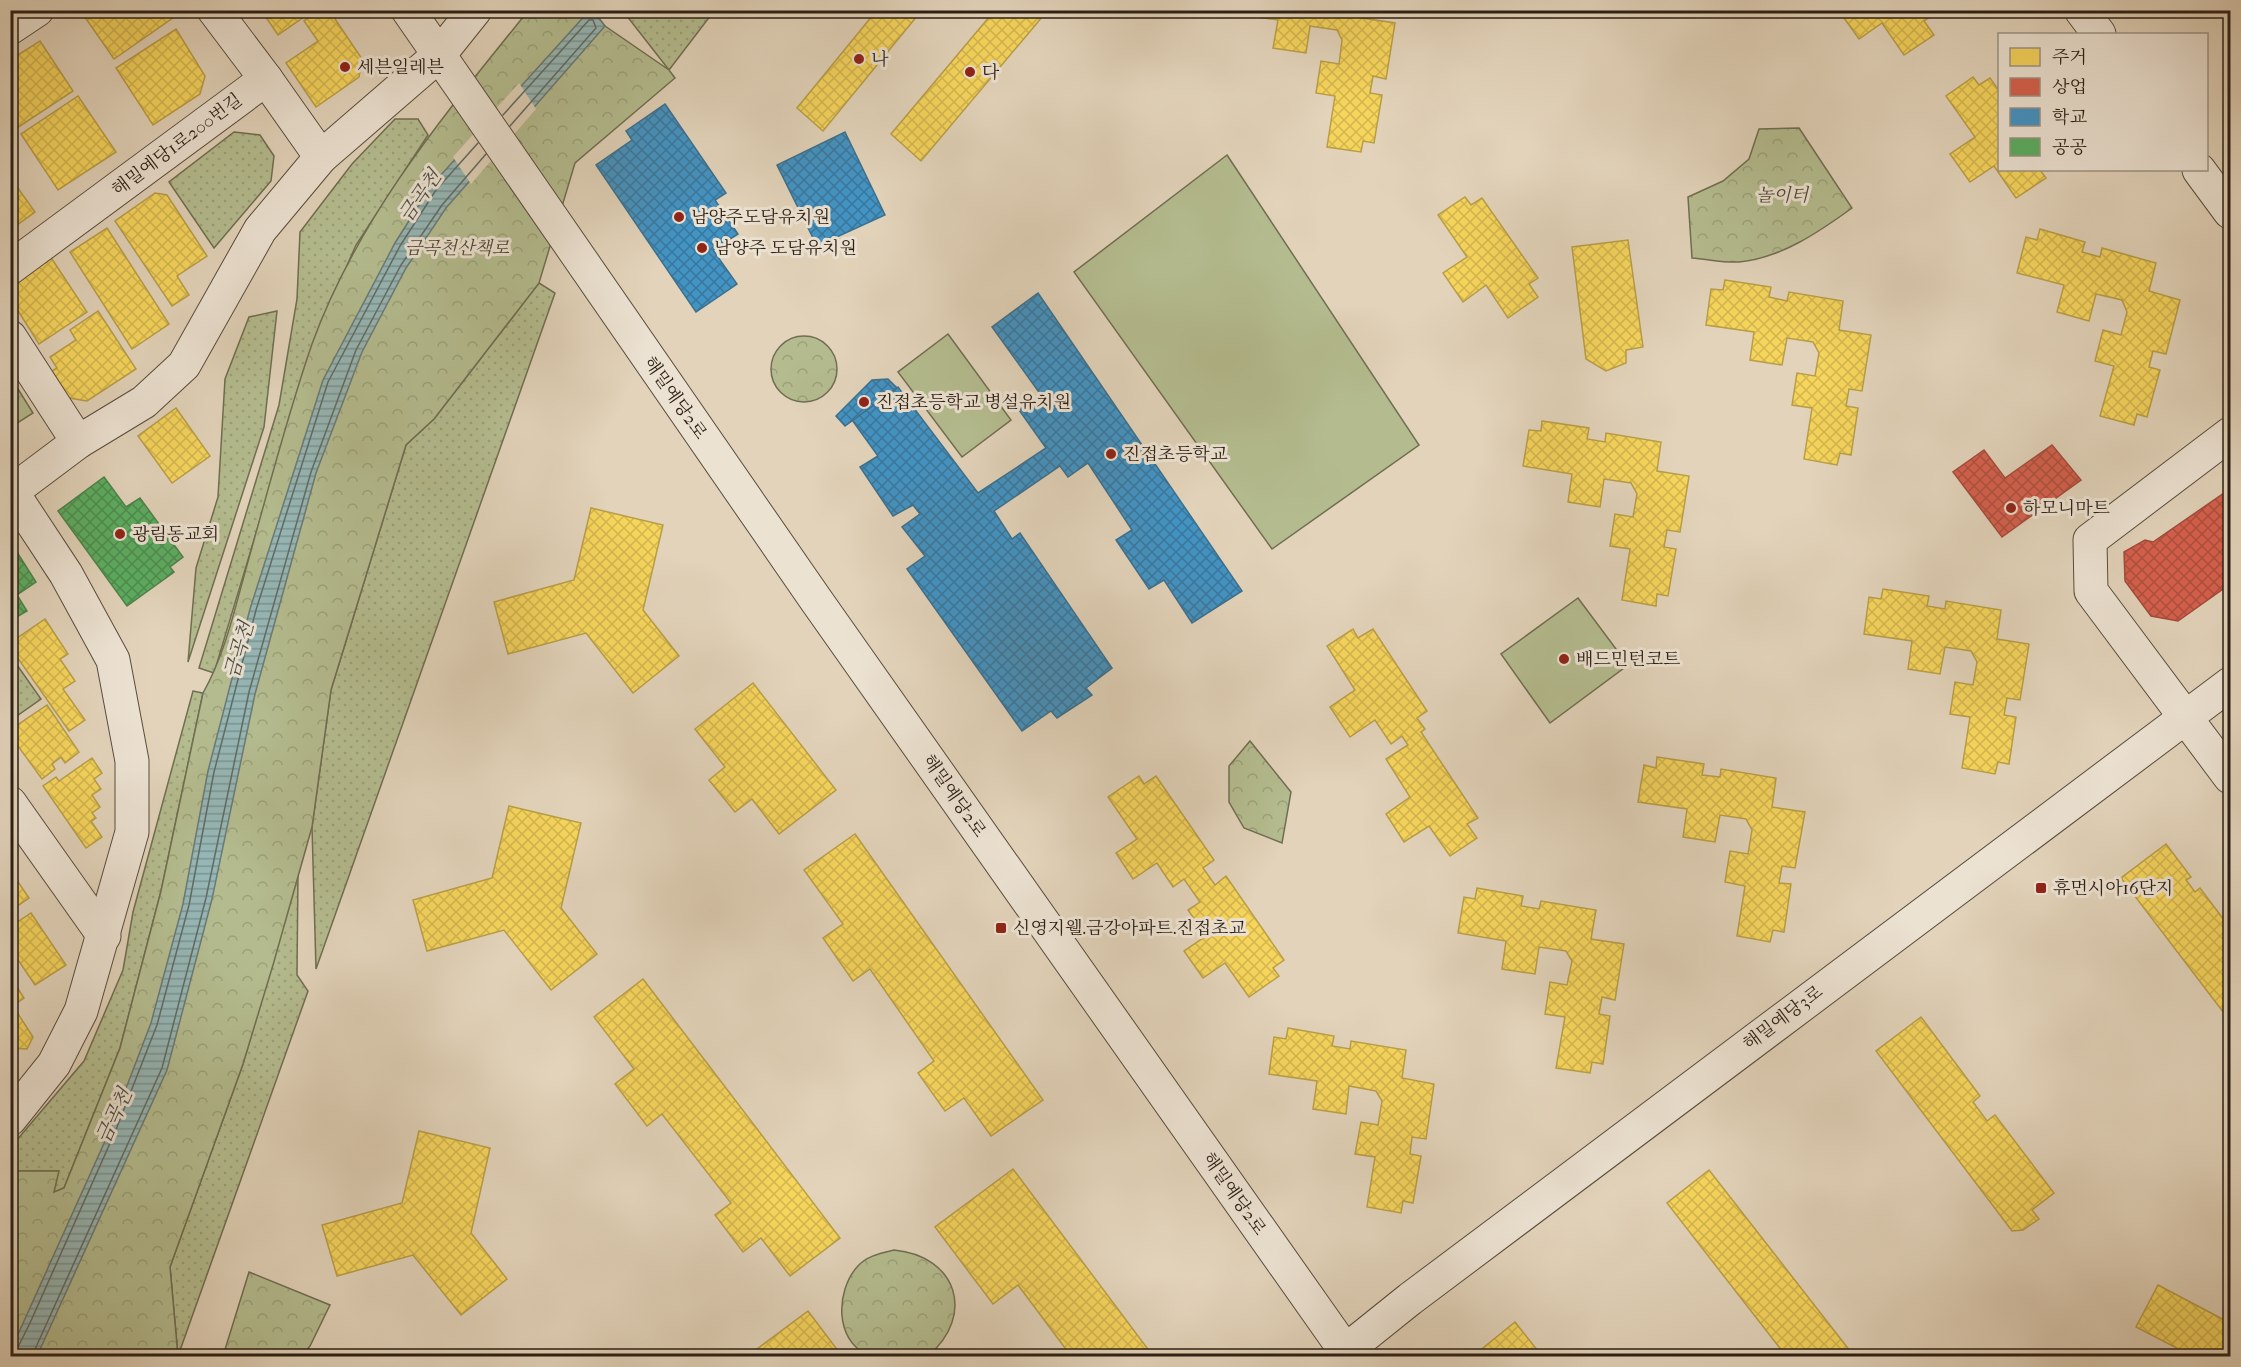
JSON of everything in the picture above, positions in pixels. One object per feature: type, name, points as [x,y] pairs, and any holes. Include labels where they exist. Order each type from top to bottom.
[{"type":"street","points":[[10,28],[37,10]]},
{"type":"street","points":[[214,10],[321,157]]},
{"type":"street","points":[[408,10],[439,54]]},
{"type":"street","points":[[11,1117],[54,1064],[81,1011],[132,832],[132,761],[113,660],[66,574],[11,491],[78,442],[144,402],[184,365],[260,230],[321,157],[439,54],[475,10]]},
{"type":"street","points":[[2081,10],[2098,33]]},
{"type":"street","name":"해밀예당2로","points":[[439,54],[562,234],[1344,1355]]},
{"type":"street","name":"해밀예당1로200번길","points":[[10,268],[266,79]]},
{"type":"street","points":[[2200,171],[2230,212]]},
{"type":"street","points":[[10,337],[78,442]]},
{"type":"street","points":[[2230,434],[2090,540],[2091,591],[2230,777]]},
{"type":"street","name":"해밀예당3로","points":[[1344,1355],[1410,1299],[2230,684]]},
{"type":"street","points":[[10,803],[104,936]]},
{"type":"green space","name":"금곡천산책로","points":[[528,11],[593,11],[605,26],[669,70],[675,78],[575,163],[539,283],[434,419],[406,445],[331,690],[312,827],[273,965],[243,1064],[170,1267],[178,1356],[11,1356],[11,1171],[59,1171],[54,1192],[64,1188],[120,1048],[161,891],[203,693],[229,630],[286,426],[312,344],[331,297],[353,253],[406,168]]},
{"type":"green space","points":[[623,11],[714,11],[669,70]]},
{"type":"green space","points":[[395,119],[418,119],[428,135],[356,245],[313,343],[214,673],[199,668],[279,405],[297,299],[300,232],[352,164]]},
{"type":"green space","name":"놀이터","points":[[1799,128],[1852,208],[1813,235],[1755,260],[1739,262],[1692,258],[1688,197],[1723,181],[1749,159],[1759,129]]},
{"type":"green space","points":[[234,132],[260,135],[274,156],[271,181],[214,248],[169,182]]},
{"type":"green space","points":[[1227,155],[1419,445],[1272,549],[1074,272]]},
{"type":"green space","points":[[539,283],[555,293],[316,969],[312,827],[331,690],[406,445],[434,419]]},
{"type":"green space","points":[[277,311],[264,427],[188,662],[196,568],[218,497],[225,379],[249,317]]},
{"type":"green space","points":[[948,334],[1011,420],[962,457],[898,372]]},
{"type":"green space","points":[[804,336],[817,339],[827,346],[834,356],[837,369],[834,382],[827,392],[817,399],[804,402],[791,399],[781,392],[774,382],[771,369],[774,356],[781,346],[791,339]]},
{"type":"green space","points":[[10,376],[33,413],[11,427],[10,427]]},
{"type":"green space","name":"배드민턴코트","points":[[1578,598],[1628,665],[1550,723],[1501,654]]},
{"type":"green space","points":[[10,655],[41,699],[11,720],[10,720]]},
{"type":"green space","points":[[193,691],[203,693],[161,891],[120,1048],[64,1188],[53,1193],[58,1171],[11,1171],[10,1148],[84,1061],[123,970],[133,912]]},
{"type":"green space","points":[[1250,741],[1291,792],[1282,843],[1244,828],[1229,802],[1229,766]]},
{"type":"green space","points":[[298,874],[297,975],[308,991],[178,1356],[170,1267],[243,1064]]},
{"type":"green space","points":[[894,1250],[916,1255],[933,1263],[945,1275],[953,1290],[955,1306],[952,1323],[943,1340],[928,1356],[873,1357],[857,1348],[844,1327],[842,1301],[850,1277],[865,1260]]},
{"type":"green space","points":[[249,1272],[330,1305],[310,1346],[302,1356],[223,1356]]},
{"type":"water","name":"금곡천","points":[[589,11],[593,11],[605,26],[446,208],[406,268],[362,352],[316,473],[255,694],[212,899],[167,1070],[37,1356],[11,1356],[11,1350],[110,1130],[151,1023],[183,904],[208,771],[250,609],[323,380],[395,243],[431,186]]},
{"type":"pier","points":[[519,83],[536,109],[471,184],[453,157]]},
{"type":"building: 주거","points":[[80,10],[173,10],[177,15],[114,59]]},
{"type":"building: 주거","points":[[261,10],[314,10],[278,35]]},
{"type":"building: 주거","points":[[319,10],[329,10],[362,59],[359,77],[316,107],[286,63],[318,41],[304,21]]},
{"type":"building: 주거","name":"나","points":[[877,10],[922,10],[823,131],[797,108]]},
{"type":"building: 주거","name":"다","points":[[995,10],[1048,10],[921,161],[891,134]]},
{"type":"building: 주거","points":[[1230,10],[1363,10],[1362,18],[1395,23],[1386,79],[1373,76],[1370,93],[1382,95],[1374,143],[1363,141],[1361,152],[1327,147],[1335,96],[1316,93],[1321,61],[1339,64],[1342,40],[1337,30],[1310,26],[1306,53],[1273,48],[1278,20],[1229,13]]},
{"type":"building: 주거","points":[[1930,10],[1933,15],[1924,21],[1934,35],[1904,55],[1882,23],[1859,39],[1839,11]]},
{"type":"building: 주거","points":[[2198,10],[2230,10],[2230,16],[2221,15]]},
{"type":"building: 주거","points":[[176,29],[205,76],[200,94],[153,125],[116,68]]},
{"type":"building: 주거","points":[[40,41],[73,91],[17,128],[10,119],[10,60]]},
{"type":"building: 주거","points":[[1973,77],[1979,85],[1990,78],[1998,89],[1998,171],[2041,171],[2046,178],[2016,198],[1994,166],[1970,182],[1950,154],[1975,137],[1946,96]]},
{"type":"building: 주거","points":[[78,96],[116,152],[58,190],[21,134]]},
{"type":"building: 주거","points":[[10,177],[35,212],[10,230]]},
{"type":"building: 주거","points":[[155,193],[167,195],[207,256],[177,276],[189,295],[172,306],[115,221]]},
{"type":"building: 주거","points":[[1465,197],[1471,205],[1482,198],[1538,278],[1529,284],[1538,297],[1508,318],[1486,285],[1463,302],[1443,273],[1467,257],[1438,215]]},
{"type":"building: 주거","points":[[107,228],[169,324],[132,349],[70,252]]},
{"type":"building: 주거","points":[[2040,229],[2085,242],[2082,252],[2100,257],[2102,248],[2156,263],[2149,291],[2180,300],[2166,354],[2153,351],[2149,367],[2160,370],[2147,417],[2137,414],[2134,425],[2100,416],[2114,366],[2095,361],[2103,330],[2121,335],[2127,312],[2122,300],[2096,294],[2089,321],[2057,312],[2064,285],[2017,273],[2026,237],[2037,240]]},
{"type":"building: 주거","points":[[1628,240],[1643,347],[1626,350],[1626,363],[1606,371],[1586,359],[1572,247]]},
{"type":"building: 주거","points":[[50,256],[87,312],[39,344],[10,298],[14,279]]},
{"type":"building: 주거","points":[[1725,280],[1771,287],[1769,297],[1787,301],[1789,292],[1843,301],[1839,330],[1871,335],[1862,391],[1849,389],[1846,406],[1858,408],[1851,455],[1840,453],[1837,465],[1804,459],[1812,408],[1792,405],[1797,373],[1815,376],[1819,353],[1813,342],[1787,338],[1782,365],[1750,360],[1754,332],[1706,325],[1711,289],[1723,290]]},
{"type":"building: 주거","points":[[98,311],[136,369],[87,401],[69,398],[52,371],[57,368],[50,357],[76,340],[70,330]]},
{"type":"building: 주거","points":[[176,408],[210,456],[172,483],[138,436]]},
{"type":"building: 주거","points":[[1542,421],[1589,428],[1587,439],[1605,442],[1606,433],[1661,442],[1657,471],[1689,476],[1680,532],[1667,530],[1664,547],[1676,549],[1668,596],[1657,594],[1656,606],[1622,600],[1630,549],[1610,546],[1615,514],[1633,517],[1637,494],[1631,483],[1604,479],[1600,507],[1568,502],[1572,474],[1523,466],[1529,430],[1541,431]]},
{"type":"building: 주거","points":[[591,508],[663,525],[643,610],[679,656],[633,693],[586,633],[508,654],[494,602],[574,580]]},
{"type":"building: 주거","points":[[1883,589],[1929,596],[1927,606],[1945,609],[1946,601],[2001,610],[1997,639],[2029,644],[2020,700],[2007,698],[2004,715],[2016,717],[2009,764],[1998,762],[1995,774],[1962,768],[1970,717],[1950,714],[1955,682],[1973,685],[1977,662],[1971,651],[1945,647],[1940,674],[1908,669],[1912,641],[1864,634],[1869,597],[1881,599]]},
{"type":"building: 주거","points":[[45,619],[68,654],[60,659],[75,681],[63,689],[85,720],[69,731],[10,647],[10,643]]},
{"type":"building: 주거","points":[[1353,629],[1358,638],[1373,629],[1427,711],[1417,718],[1425,729],[1421,732],[1478,818],[1467,824],[1477,838],[1450,856],[1429,826],[1404,842],[1386,814],[1410,797],[1386,759],[1408,745],[1402,736],[1391,744],[1375,720],[1350,737],[1330,707],[1355,690],[1327,646]]},
{"type":"building: 주거","points":[[753,683],[836,790],[779,834],[752,799],[735,812],[709,780],[725,767],[695,729]]},
{"type":"building: 주거","points":[[47,705],[79,752],[65,763],[61,757],[52,764],[55,769],[42,779],[10,735],[10,730]]},
{"type":"building: 주거","points":[[1657,757],[1704,764],[1702,775],[1720,777],[1721,769],[1776,778],[1772,807],[1805,812],[1795,868],[1782,866],[1779,883],[1791,884],[1784,932],[1773,930],[1770,942],[1737,936],[1745,886],[1725,882],[1730,851],[1748,854],[1752,830],[1746,819],[1720,815],[1715,842],[1683,837],[1687,809],[1638,802],[1644,765],[1656,768]]},
{"type":"building: 주거","points":[[92,758],[102,773],[94,779],[101,789],[92,795],[100,807],[92,813],[96,818],[91,821],[102,837],[86,848],[43,786],[56,777],[59,781]]},
{"type":"building: 주거","points":[[1139,776],[1144,784],[1156,776],[1214,860],[1203,868],[1215,885],[1226,876],[1284,960],[1273,968],[1279,976],[1249,997],[1225,963],[1203,978],[1184,951],[1206,936],[1188,910],[1200,902],[1184,879],[1173,887],[1157,863],[1133,879],[1116,853],[1137,839],[1108,797]]},
{"type":"building: 주거","points":[[509,806],[581,823],[561,908],[597,954],[551,990],[504,930],[427,951],[413,900],[492,878]]},
{"type":"building: 주거","points":[[855,834],[1043,1100],[991,1136],[964,1098],[945,1111],[918,1073],[934,1061],[870,969],[853,981],[823,938],[843,924],[804,870]]},
{"type":"building: 주거","points":[[2166,844],[2191,877],[2186,880],[2195,892],[2200,888],[2230,928],[2230,1021],[2121,878]]},
{"type":"building: 주거","points":[[10,870],[29,898],[10,911]]},
{"type":"building: 주거","points":[[1477,888],[1523,896],[1521,906],[1539,909],[1541,901],[1596,910],[1591,939],[1624,944],[1615,1000],[1602,997],[1599,1014],[1610,1016],[1603,1064],[1592,1062],[1590,1073],[1556,1068],[1565,1017],[1545,1014],[1550,982],[1567,985],[1572,961],[1566,951],[1539,947],[1535,974],[1502,969],[1506,941],[1458,933],[1464,897],[1475,899]]},
{"type":"building: 주거","points":[[31,913],[66,965],[35,985],[10,948],[10,927]]},
{"type":"building: 주거","points":[[10,976],[24,998],[13,1006],[33,1037],[27,1049],[10,1048]]},
{"type":"building: 주거","points":[[643,979],[840,1238],[790,1276],[761,1238],[743,1252],[715,1215],[731,1203],[662,1114],[647,1126],[615,1084],[634,1069],[594,1017]]},
{"type":"building: 주거","points":[[1921,1017],[1980,1096],[1973,1102],[1987,1121],[1995,1115],[2054,1193],[2032,1210],[2039,1219],[2023,1230],[2012,1231],[1876,1051]]},
{"type":"building: 주거","points":[[1288,1028],[1334,1036],[1332,1046],[1350,1049],[1351,1041],[1406,1050],[1402,1078],[1434,1084],[1426,1139],[1412,1137],[1410,1154],[1421,1156],[1413,1203],[1403,1201],[1401,1213],[1367,1207],[1375,1157],[1355,1154],[1361,1122],[1378,1125],[1382,1101],[1376,1091],[1349,1086],[1346,1114],[1313,1109],[1317,1081],[1269,1074],[1274,1037],[1286,1039]]},
{"type":"building: 주거","points":[[419,1131],[490,1148],[471,1233],[507,1279],[461,1315],[413,1255],[337,1276],[322,1225],[402,1203]]},
{"type":"building: 주거","points":[[1013,1169],[1153,1356],[1071,1356],[1018,1285],[993,1304],[935,1227]]},
{"type":"building: 주거","points":[[1709,1170],[1854,1356],[1786,1356],[1667,1203]]},
{"type":"building: 주거","points":[[2158,1285],[2230,1323],[2230,1356],[2192,1356],[2136,1327]]},
{"type":"building: 주거","points":[[808,1311],[842,1356],[762,1356],[757,1349]]},
{"type":"building: 주거","points":[[1515,1322],[1542,1356],[1473,1356]]},
{"type":"building: 상업","name":"하모니마트","points":[[2052,445],[2081,480],[2002,537],[1953,472],[1984,450],[2005,478]]},
{"type":"building: 상업","points":[[2230,489],[2230,584],[2178,621],[2151,616],[2125,581],[2124,552],[2145,540],[2153,542]]},
{"type":"building: 학교","name":"남양주도담유치원","points":[[665,104],[726,193],[715,200],[738,234],[713,250],[737,284],[696,312],[596,165],[632,140],[626,131]]},
{"type":"building: 학교","points":[[845,132],[885,215],[817,246],[777,165]]},
{"type":"building: 학교","points":[[1038,293],[1242,591],[1192,623],[1164,580],[1149,589],[1116,540],[1132,530],[1088,463],[1068,477],[1060,466],[994,511],[1012,539],[1020,533],[1112,668],[1086,688],[1092,695],[1057,718],[1051,711],[1022,731],[907,569],[925,556],[902,527],[920,514],[913,505],[893,516],[860,467],[878,456],[852,420],[898,387],[978,493],[1046,448],[1019,410],[1041,395],[992,327]]},
{"type":"building: 학교","name":"진접초등학교 병설유치원","points":[[888,379],[897,388],[845,426],[836,416],[872,380]]},
{"type":"building: 공공","name":"광림동교회","points":[[104,477],[126,507],[140,498],[183,557],[170,567],[174,572],[127,606],[58,511]]},
{"type":"building: 공공","points":[[10,548],[15,549],[36,582],[17,595],[27,611],[10,621]]},
{"type":"place","name":"나","points":[[859,59]]},
{"type":"place","name":"세븐일레븐","points":[[345,67]]},
{"type":"place","name":"다","points":[[970,72]]},
{"type":"place","name":"남양주도담유치원","points":[[679,217]]},
{"type":"place","name":"남양주 도담유치원","points":[[702,248]]},
{"type":"place","name":"진접초등학교 병설유치원","points":[[864,402]]},
{"type":"place","name":"진접초등학교","points":[[1111,454]]},
{"type":"place","name":"하모니마트","points":[[2011,508]]},
{"type":"place","name":"광림동교회","points":[[120,534]]},
{"type":"place","name":"배드민턴코트","points":[[1564,659]]},
{"type":"place","name":"휴먼시아16단지","points":[[2041,888]]},
{"type":"place","name":"신영지웰.금강아파트.진접초교","points":[[1001,928]]}]
